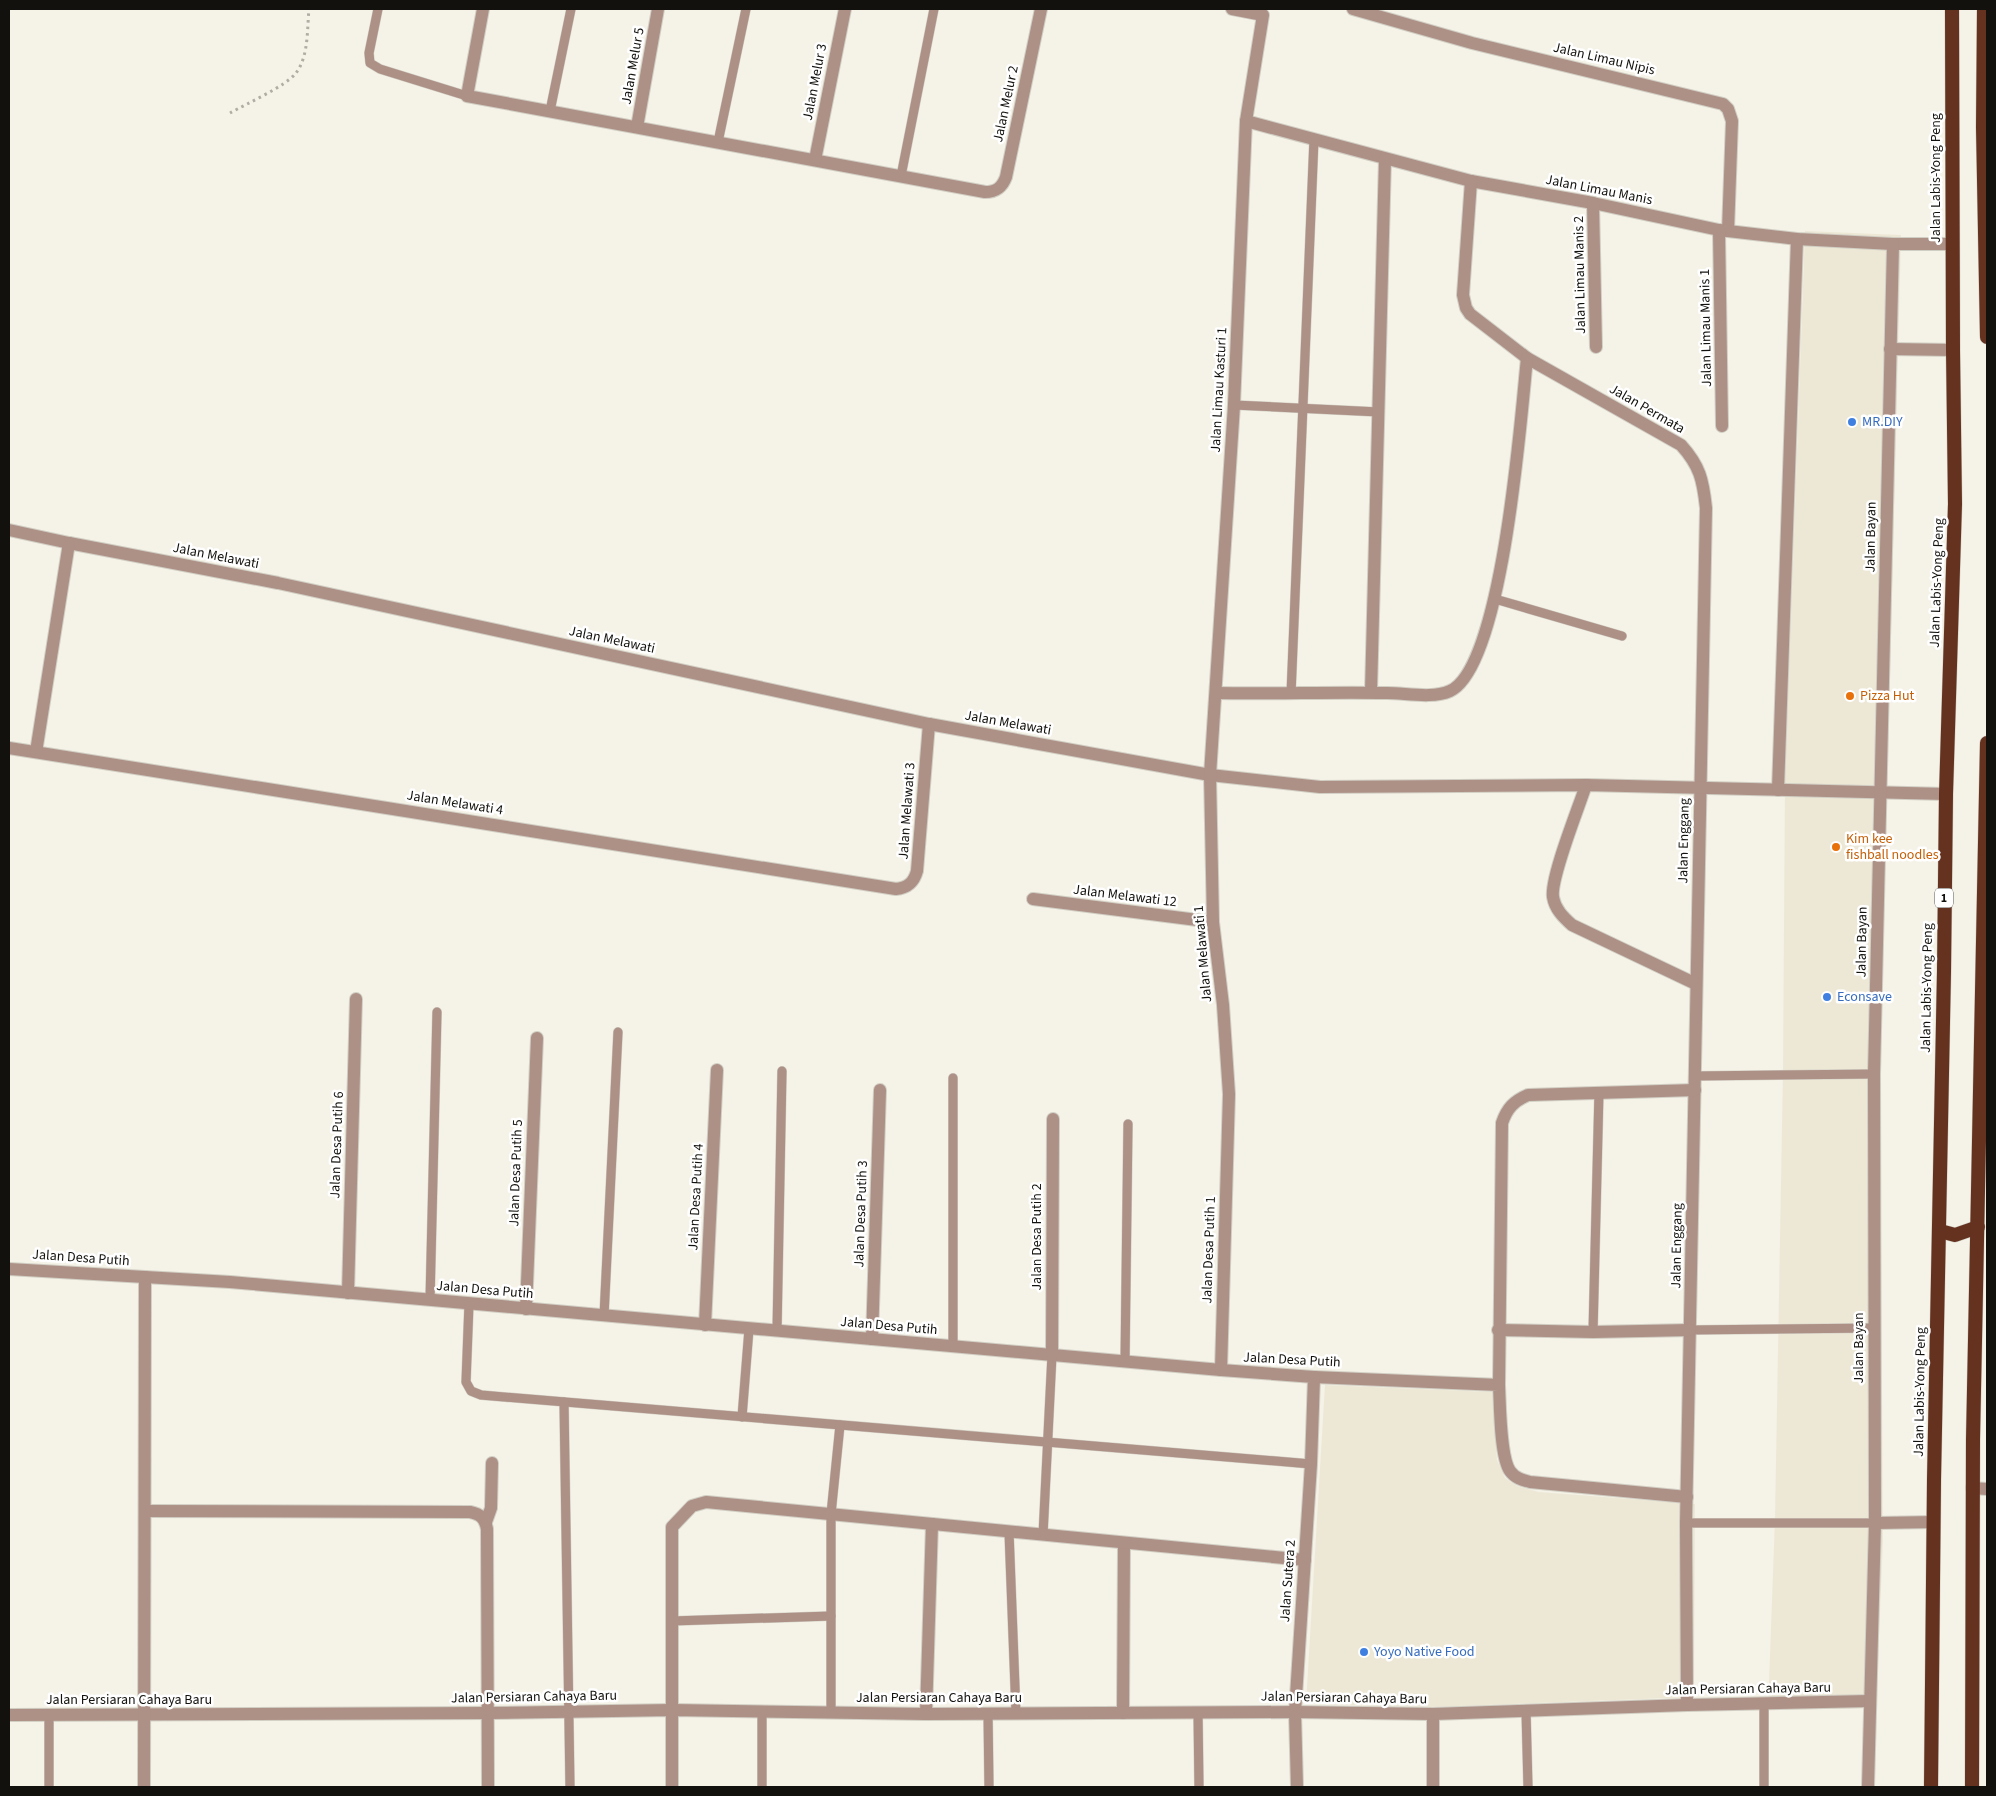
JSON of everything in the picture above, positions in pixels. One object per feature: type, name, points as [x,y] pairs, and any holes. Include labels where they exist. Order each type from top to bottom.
[{"type":"highway","name":"Jalan Labis-Yong Peng","points":[[1931,1787],[1946,794],[1956,504],[1953,350],[1952,9]]},
{"type":"highway","points":[[1984,9],[1987,338]]},
{"type":"highway","points":[[1972,1787],[1972,1488],[1985,963],[1987,743]]},
{"type":"highway","points":[[1940,1231],[1955,1234],[1978,1227]]},
{"type":"street","points":[[483,9],[467,96],[901,176]]},
{"type":"street","name":"Jalan Melur 5","points":[[637,127],[658,9]]},
{"type":"street","name":"Jalan Melur 3","points":[[815,160],[845,9]]},
{"type":"street","name":"Jalan Melur 2","points":[[901,176],[985,192],[999,189],[1004,184],[1040,9]]},
{"type":"street","points":[[1232,9],[1264,12]]},
{"type":"street","name":"Jalan Limau Nipis","points":[[1352,9],[1478,44],[1723,104],[1728,108],[1732,121],[1724,230]]},
{"type":"street","name":"Jalan Limau Kasturi 1","points":[[1210,775],[1234,405],[1246,121],[1264,12]]},
{"type":"street","name":"Jalan Limau Manis","points":[[1246,121],[1471,181],[1724,230],[1797,239],[1892,244],[1953,244]]},
{"type":"street","points":[[1371,692],[1385,159]]},
{"type":"street","name":"Jalan Permata","points":[[1471,181],[1463,295],[1466,308],[1475,319],[1527,358],[1681,445],[1693,458],[1700,471],[1706,508],[1700,788]]},
{"type":"street","name":"Jalan Limau Manis 2","points":[[1593,204],[1596,347]]},
{"type":"street","name":"Jalan Limau Manis 1","points":[[1722,426],[1724,230]]},
{"type":"street","points":[[1778,790],[1797,239]]},
{"type":"street","name":"Jalan Bayan","points":[[1868,1787],[1875,1523],[1874,1074],[1892,244]]},
{"type":"street","points":[[1890,349],[1953,350]]},
{"type":"street","points":[[1216,693],[1371,692],[1432,694],[1450,691],[1461,683],[1481,643],[1495,599],[1516,473],[1527,358]]},
{"type":"street","name":"Jalan Melawati","points":[[9,530],[287,585],[929,724],[1210,775],[1320,787],[1586,785],[1946,794]]},
{"type":"street","points":[[36,752],[69,543]]},
{"type":"street","name":"Jalan Melawati 3","points":[[896,889],[910,884],[917,871],[929,724]]},
{"type":"street","name":"Jalan Melawati 4","points":[[9,748],[896,889]]},
{"type":"street","name":"Jalan Melawati 1","points":[[1210,775],[1214,922],[1227,1050],[1229,1094],[1227,1131]]},
{"type":"street","points":[[1586,785],[1555,877],[1553,894],[1556,906],[1562,917],[1572,925],[1696,984]]},
{"type":"street","name":"Jalan Enggang","points":[[1687,1705],[1686,1524],[1700,788]]},
{"type":"street","name":"Jalan Melawati 12","points":[[1033,899],[1214,922]]},
{"type":"street","name":"Jalan Desa Putih 6","points":[[348,1293],[356,999]]},
{"type":"street","name":"Jalan Desa Putih 5","points":[[526,1308],[537,1038]]},
{"type":"street","name":"Jalan Desa Putih 4","points":[[705,1325],[717,1070]]},
{"type":"street","name":"Jalan Desa Putih 3","points":[[872,1339],[880,1090]]},
{"type":"street","points":[[1687,1498],[1530,1482],[1515,1476],[1510,1471],[1504,1456],[1499,1385],[1498,1330],[1502,1123],[1507,1110],[1517,1100],[1528,1095],[1695,1090]]},
{"type":"street","name":"Jalan Desa Putih 2","points":[[1052,1355],[1053,1119]]},
{"type":"street","name":"Jalan Desa Putih 1","points":[[1221,1370],[1227,1131]]},
{"type":"street","name":"Jalan Desa Putih","points":[[9,1268],[348,1293],[1221,1370],[1314,1377],[1499,1385]]},
{"type":"street","points":[[144,1787],[145,1277]]},
{"type":"street","points":[[1498,1330],[1593,1332],[1690,1330]]},
{"type":"street","name":"Jalan Sutera 2","points":[[1297,1787],[1295,1712],[1311,1464],[1314,1377]]},
{"type":"street","points":[[488,1787],[486,1522],[491,1508],[492,1463]]},
{"type":"street","points":[[1972,1488],[1987,1489]]},
{"type":"street","points":[[672,1787],[672,1527],[692,1506],[706,1502],[1305,1560]]},
{"type":"street","points":[[145,1511],[470,1512],[477,1513],[486,1522]]},
{"type":"street","points":[[1875,1523],[1934,1522]]},
{"type":"street","points":[[926,1714],[932,1524]]},
{"type":"street","points":[[1123,1713],[1124,1543]]},
{"type":"street","name":"Jalan Persiaran Cahaya Baru","points":[[9,1715],[672,1710],[926,1714],[1295,1712],[1433,1714],[1869,1701]]},
{"type":"street","points":[[1433,1714],[1433,1787]]},
{"type":"lane","points":[[378,9],[369,53],[370,63],[380,69],[467,96]]},
{"type":"lane","points":[[550,111],[570,9]]},
{"type":"lane","points":[[718,142],[746,9]]},
{"type":"lane","points":[[901,176],[934,9]]},
{"type":"lane","points":[[1291,694],[1314,139]]},
{"type":"lane","points":[[1234,405],[1378,412]]},
{"type":"lane","points":[[1495,599],[1622,636]]},
{"type":"lane","points":[[430,1300],[437,1012]]},
{"type":"lane","points":[[604,1316],[618,1032]]},
{"type":"lane","points":[[777,1331],[782,1072]]},
{"type":"lane","points":[[1695,1076],[1874,1074]]},
{"type":"lane","points":[[953,1078],[953,1346]]},
{"type":"lane","points":[[1593,1332],[1599,1092]]},
{"type":"lane","points":[[1125,1362],[1128,1124]]},
{"type":"lane","points":[[468,1304],[466,1382],[471,1391],[493,1397],[1311,1464]]},
{"type":"lane","points":[[1690,1330],[1874,1328]]},
{"type":"lane","points":[[742,1417],[749,1329]]},
{"type":"lane","points":[[1043,1535],[1046,1442],[1052,1355]]},
{"type":"lane","points":[[564,1402],[570,1787]]},
{"type":"lane","points":[[831,1712],[831,1514],[840,1425]]},
{"type":"lane","points":[[1686,1524],[1875,1523]]},
{"type":"lane","points":[[1010,1532],[1016,1713]]},
{"type":"lane","points":[[672,1621],[831,1616]]},
{"type":"lane","points":[[1764,1703],[1764,1787]]},
{"type":"lane","points":[[762,1711],[762,1787]]},
{"type":"lane","points":[[1526,1711],[1528,1787]]},
{"type":"lane","points":[[988,1713],[989,1787]]},
{"type":"lane","points":[[1198,1713],[1199,1787]]},
{"type":"lane","points":[[49,1715],[49,1787]]},
{"type":"path","points":[[230,112],[272,90],[296,73],[301,64],[305,49],[309,9]]},
{"type":"shaded area","points":[[1805,231],[1901,235],[1880,1081],[1883,1540],[1876,1708],[1768,1710],[1775,1518],[1783,1071],[1785,782]]},
{"type":"shaded area","points":[[1325,1385],[1492,1392],[1497,1460],[1505,1478],[1517,1486],[1539,1492],[1695,1504],[1694,1697],[1431,1707],[1306,1704]]},
{"type":"place","name":"MR.DIY","points":[[1852,422]]},
{"type":"place","name":"Pizza Hut","points":[[1850,696]]},
{"type":"place","name":"Kim kee fishball noodles","points":[[1836,847]]},
{"type":"place","name":"Econsave","points":[[1827,997]]},
{"type":"place","name":"Yoyo Native Food","points":[[1364,1652]]}]
